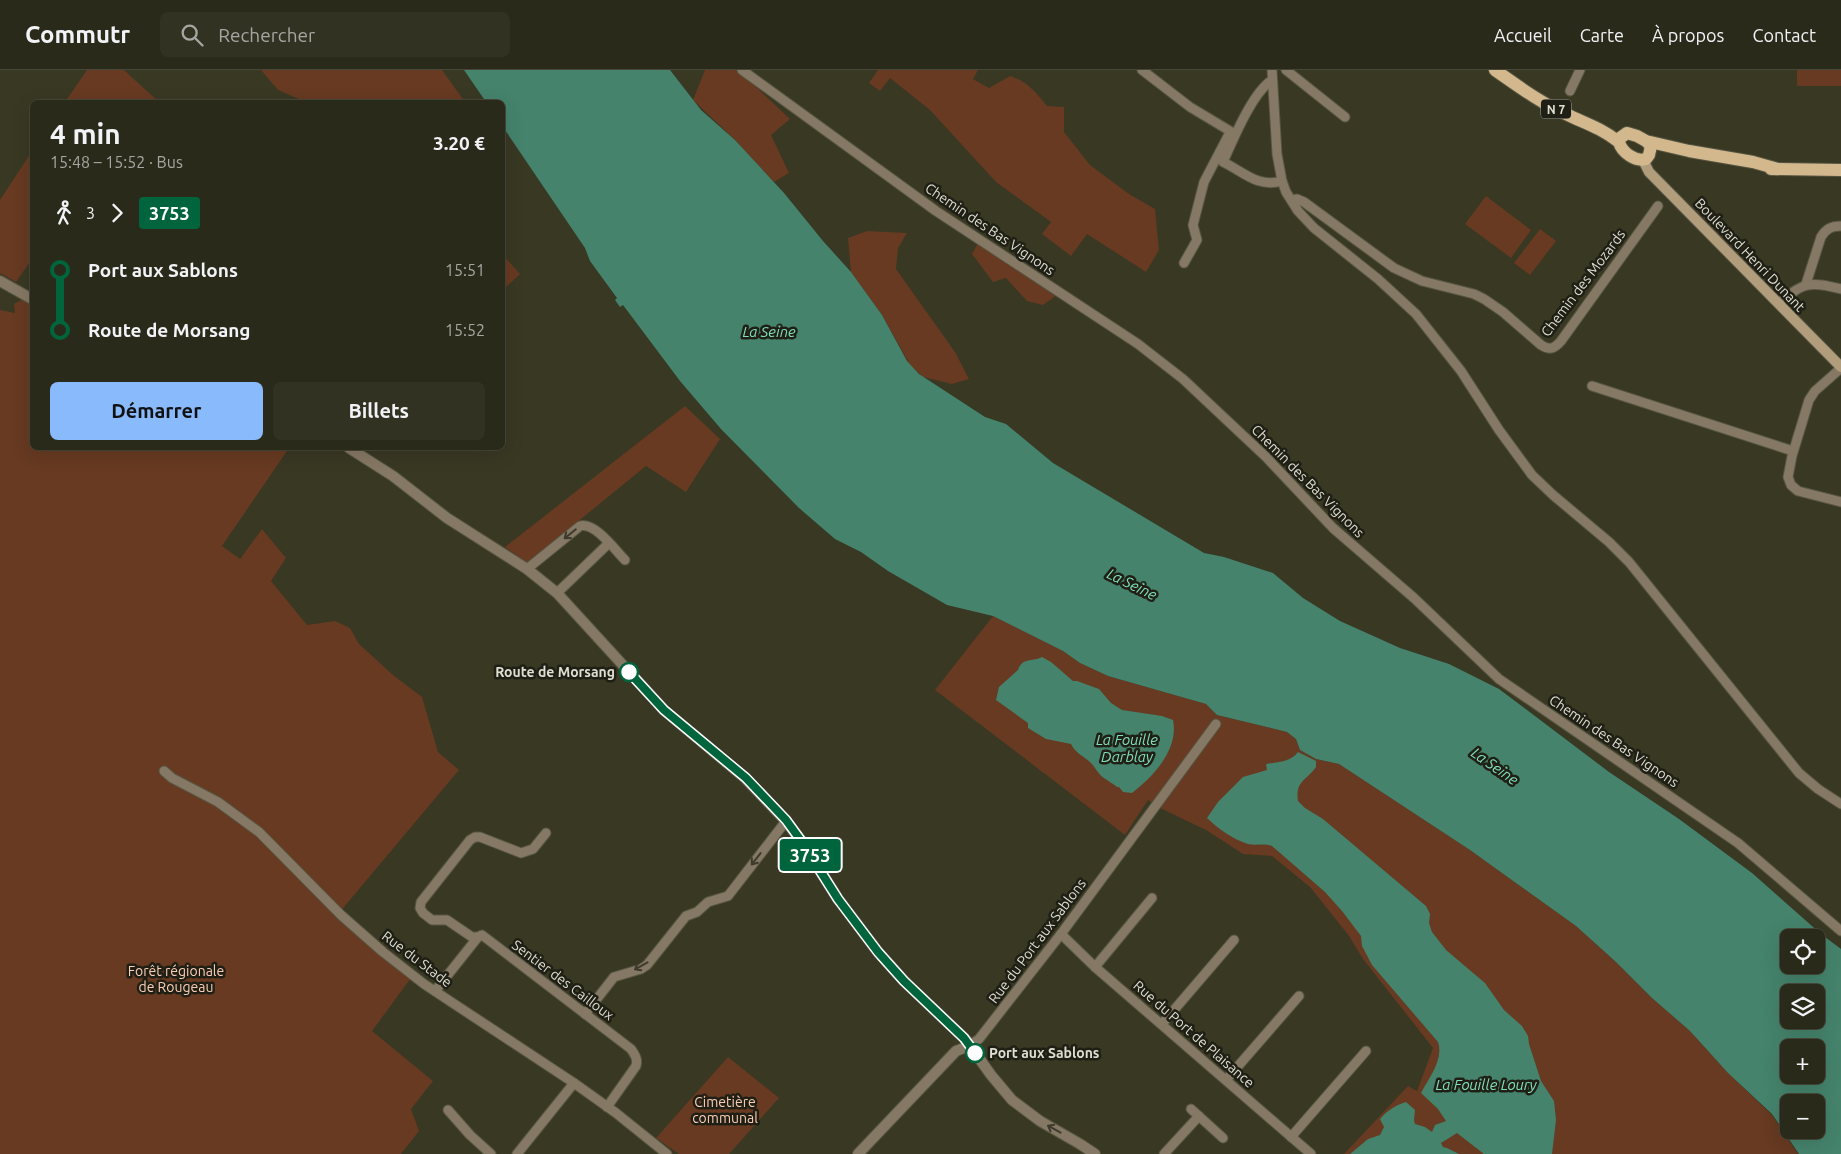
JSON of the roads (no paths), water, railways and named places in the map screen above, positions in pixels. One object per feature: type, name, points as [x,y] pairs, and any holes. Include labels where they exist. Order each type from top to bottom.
[{"type":"main road","name":"N 7","points":[[1495,70],[1568,116],[1623,138],[1638,136],[1648,144],[1753,162],[1778,169],[1841,170]]},
{"type":"main road","name":"N 7","points":[[1508,70],[1571,110],[1613,129],[1623,138],[1623,151],[1643,160]]},
{"type":"main road","points":[[1643,160],[1649,155],[1648,144]]},
{"type":"main road","name":"Boulevard Henri Dunant","points":[[1643,160],[1649,172],[1841,368]]},
{"type":"street","name":"Chemin des Bas Vignons","points":[[742,70],[936,211],[1167,365],[1266,457],[1333,528],[1414,598],[1499,680],[1738,843],[1841,931]]},
{"type":"street","points":[[1142,70],[1190,107],[1235,135]]},
{"type":"street","points":[[1286,70],[1345,117]]},
{"type":"street","points":[[1570,91],[1580,70]]},
{"type":"street","points":[[1272,73],[1235,135],[1223,162],[1264,183],[1272,184],[1282,181]]},
{"type":"street","points":[[1272,73],[1277,154],[1282,181],[1302,216],[1416,314],[1461,370],[1485,410],[1532,475],[1609,542],[1629,562],[1799,772],[1818,789],[1841,804]]},
{"type":"street","points":[[1184,263],[1197,240],[1193,225],[1204,182],[1228,136],[1235,135]]},
{"type":"street","name":"Chemin des Mozards","points":[[1292,200],[1304,202],[1394,268],[1422,281],[1468,292],[1484,299],[1503,312],[1541,346],[1548,349],[1552,349],[1558,344],[1658,206]]},
{"type":"street","points":[[1779,304],[1806,284],[1824,231],[1831,227],[1841,226]]},
{"type":"street","points":[[0,282],[30,298]]},
{"type":"street","points":[[1806,284],[1841,289]]},
{"type":"street","points":[[1841,368],[1811,395],[1788,473],[1791,486],[1804,493],[1841,502]]},
{"type":"street","points":[[1592,386],[1793,451]]},
{"type":"street","points":[[352,450],[393,476],[447,518],[527,569],[557,593],[664,710],[746,778],[786,820],[838,899],[878,952],[904,981],[966,1040],[1012,1100],[1040,1121],[1095,1154]]},
{"type":"street","points":[[527,569],[583,525],[593,528],[625,560]]},
{"type":"street","points":[[557,593],[609,544]]},
{"type":"street","name":"Rue du Port aux Sablons","points":[[858,1154],[956,1051],[969,1046],[979,1039],[1061,934],[1216,724]]},
{"type":"street","name":"Rue du Stade","points":[[164,771],[172,778],[218,802],[259,832],[341,915],[383,952],[435,992],[574,1083],[607,1106],[668,1154]]},
{"type":"street","points":[[586,1014],[614,977],[647,965],[686,916],[696,912],[708,902],[728,896],[786,820]]},
{"type":"street","name":"Sentier des Cailloux","points":[[546,832],[533,848],[521,853],[480,837],[470,840],[421,902],[420,908],[432,920],[447,920],[472,937],[482,935],[631,1049],[637,1061],[634,1071],[607,1106]]},
{"type":"street","points":[[1095,967],[1152,898]]},
{"type":"street","name":"Rue du Port de Plaisance","points":[[1061,934],[1095,967],[1311,1154]]},
{"type":"street","points":[[435,992],[478,936]]},
{"type":"street","points":[[1162,1024],[1234,940]]},
{"type":"street","points":[[1226,1080],[1299,996]]},
{"type":"street","points":[[1291,1136],[1366,1051]]},
{"type":"street","points":[[517,1154],[574,1083]]},
{"type":"street","points":[[448,1110],[470,1135],[491,1154]]},
{"type":"street","points":[[1192,1110],[1223,1138]]},
{"type":"street","points":[[1164,1154],[1199,1116]]},
{"type":"water","name":"La Seine","points":[[464,70],[670,70],[701,110],[735,140],[784,193],[851,272],[882,315],[907,361],[919,374],[985,417],[1006,424],[1053,463],[1204,553],[1224,557],[1273,573],[1303,598],[1340,621],[1400,648],[1449,664],[1499,689],[1609,772],[1679,819],[1752,873],[1815,929],[1780,929],[1780,974],[1825,974],[1825,937],[1841,949],[1841,1154],[1799,1154],[1789,1139],[1825,1139],[1825,1094],[1780,1094],[1780,1126],[1772,1114],[1728,1073],[1690,1031],[1576,926],[1470,850],[1339,764],[1316,759],[1300,750],[1296,739],[1287,732],[1217,715],[1206,704],[1108,676],[993,616],[947,605],[888,571],[861,552],[835,539],[799,508],[721,429],[680,381],[623,305],[620,307],[615,300],[617,298],[590,261],[585,248],[505,130],[505,100],[485,100]]},
{"type":"water","name":"La Fouille Darblay","points":[[1042,657],[1051,662],[1073,681],[1099,689],[1111,703],[1122,710],[1162,716],[1173,720],[1174,731],[1172,741],[1163,761],[1149,778],[1132,793],[1123,792],[1119,787],[1102,776],[1071,744],[1046,739],[1028,728],[1028,723],[996,700],[999,687],[1018,670],[1022,663]]},
{"type":"water","name":"La Fouille Loury","points":[[1298,752],[1316,761],[1316,767],[1300,785],[1298,801],[1305,808],[1323,819],[1426,906],[1430,914],[1429,923],[1432,932],[1446,950],[1485,983],[1504,1010],[1522,1026],[1528,1036],[1541,1081],[1554,1101],[1556,1120],[1552,1154],[1484,1154],[1457,1133],[1441,1143],[1443,1147],[1459,1154],[1350,1154],[1368,1139],[1380,1135],[1384,1127],[1380,1119],[1398,1105],[1406,1102],[1415,1110],[1415,1124],[1425,1127],[1432,1132],[1435,1125],[1446,1121],[1438,1109],[1421,1093],[1435,1068],[1439,1048],[1438,1042],[1372,965],[1362,946],[1361,936],[1325,892],[1272,846],[1251,845],[1242,842],[1226,833],[1207,818],[1218,802],[1243,777],[1267,770],[1266,764],[1288,760]]},
{"type":"place","name":"Route de Morsang","points":[[629,672]]},
{"type":"place","name":"Port aux Sablons","points":[[975,1053]]},
{"type":"park label","name":"Forêt régionale de Rougeau","points":[[176,980]]},
{"type":"park label","name":"Cimetière communal","points":[[725,1110]]}]
